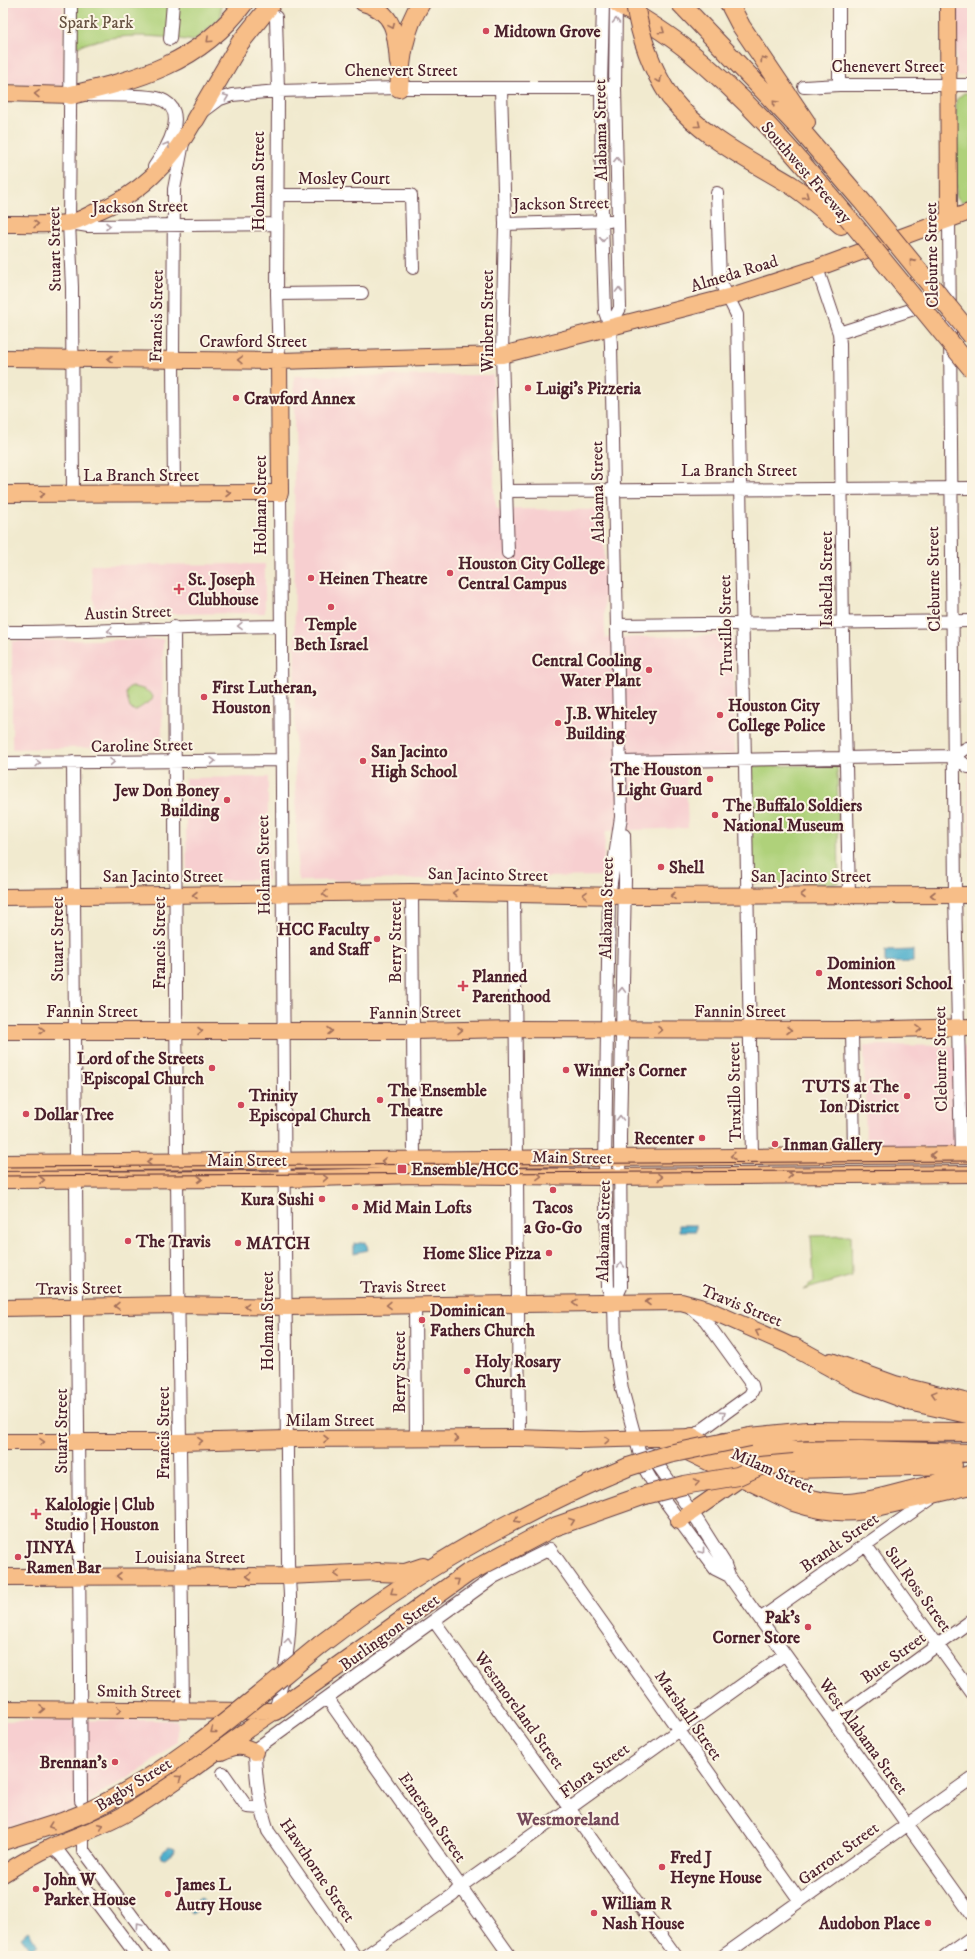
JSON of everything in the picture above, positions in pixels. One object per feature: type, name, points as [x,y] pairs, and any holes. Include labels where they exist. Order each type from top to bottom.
[{"type":"highway","points":[[399,88],[402,56],[406,37],[414,13],[421,3]]},
{"type":"highway","name":"Southwest Freeway","points":[[616,3],[659,29],[710,69],[778,137],[843,220],[880,257],[972,369]]},
{"type":"highway","points":[[635,3],[641,35],[647,55],[659,80],[670,97],[682,111],[705,131],[843,220]]},
{"type":"highway","name":"Southwest Freeway","points":[[680,3],[799,128],[861,200],[972,336]]},
{"type":"highway","points":[[729,3],[741,26],[861,200]]},
{"type":"highway","points":[[71,95],[143,76],[177,61],[200,48],[241,8]]},
{"type":"highway","points":[[195,120],[236,49],[271,11]]},
{"type":"highway","points":[[794,1347],[856,1381],[913,1402],[972,1415]]},
{"type":"highway","points":[[3,1841],[62,1822],[84,1807],[122,1795],[182,1756],[355,1617],[438,1563],[534,1511],[590,1483],[628,1467],[677,1452],[750,1437],[972,1432]]},
{"type":"highway","points":[[807,1435],[971,1454]]},
{"type":"highway","points":[[692,1437],[773,1451],[862,1450],[971,1454]]},
{"type":"highway","points":[[692,1437],[771,1482],[798,1495],[824,1502],[844,1504],[865,1502],[972,1474]]},
{"type":"highway","points":[[275,1711],[468,1573],[554,1527],[645,1495],[684,1485],[740,1477],[760,1466],[794,1466],[821,1460],[951,1460],[971,1454]]},
{"type":"highway","points":[[376,1572],[405,1573],[438,1563]]},
{"type":"main road","points":[[362,3],[379,10],[392,26],[396,40],[399,88]]},
{"type":"main road","name":"Cleburne Street","points":[[948,3],[949,219]]},
{"type":"main road","points":[[3,93],[71,95]]},
{"type":"main road","points":[[69,223],[122,200],[138,189],[165,164],[184,139],[195,120]]},
{"type":"main road","name":"Almeda Road","points":[[502,355],[610,326],[728,297],[817,268],[972,211]]},
{"type":"main road","name":"Jackson Street","points":[[3,224],[69,223]]},
{"type":"main road","name":"Crawford Street","points":[[3,358],[173,359],[279,362],[502,355]]},
{"type":"main road","name":"Holman Street","points":[[279,362],[280,493]]},
{"type":"main road","name":"La Branch Street","points":[[3,494],[280,493]]},
{"type":"main road","name":"San Jacinto Street","points":[[3,897],[412,892],[617,896],[849,894],[972,895]]},
{"type":"main road","name":"Fannin Street","points":[[3,1031],[413,1031],[516,1029],[852,1030],[966,1027]]},
{"type":"main road","name":"Main Street","points":[[3,1163],[966,1155]]},
{"type":"main road","name":"Main Street","points":[[3,1180],[286,1179],[414,1175],[613,1177],[972,1174]]},
{"type":"main road","name":"Travis Street","points":[[3,1308],[179,1305],[286,1307],[415,1304],[682,1302],[707,1309],[794,1347],[895,1384],[972,1403]]},
{"type":"main road","name":"Milam Street","points":[[657,1437],[793,1503],[811,1509],[830,1512],[864,1512],[972,1486]]},
{"type":"main road","name":"Milam Street","points":[[3,1442],[180,1442],[287,1439],[519,1438],[636,1440],[657,1437],[692,1437]]},
{"type":"main road","points":[[685,1517],[740,1477]]},
{"type":"main road","name":"Louisiana Street","points":[[3,1577],[288,1576],[376,1572]]},
{"type":"main road","name":"Smith Street","points":[[3,1709],[275,1711]]},
{"type":"main road","name":"Bagby Street","points":[[3,1874],[30,1857],[90,1831],[126,1813],[212,1756],[228,1742],[275,1711]]},
{"type":"main road","points":[[212,1756],[237,1746],[250,1748],[255,1752]]},
{"type":"street","name":"Stuart Street","points":[[71,3],[69,223],[72,287],[73,494]]},
{"type":"street","points":[[170,39],[172,3]]},
{"type":"street","name":"Alabama Street","points":[[603,3],[601,88],[602,221],[605,312],[610,326],[620,762],[620,824],[624,835],[617,896],[613,1157],[613,1177],[621,1287],[614,1302]]},
{"type":"street","name":"Alabama Street","points":[[610,326],[620,308],[616,3]]},
{"type":"street","points":[[839,3],[839,85]]},
{"type":"street","name":"Holman Street","points":[[271,11],[278,91],[277,294],[279,362]]},
{"type":"street","name":"Chenevert Street","points":[[804,87],[839,85],[972,85]]},
{"type":"street","name":"Chenevert Street","points":[[195,120],[209,106],[232,94],[278,91],[399,88],[616,88]]},
{"type":"street","name":"Winbern Street","points":[[501,89],[505,224],[502,355],[508,553]]},
{"type":"street","points":[[71,95],[159,98],[166,101],[173,110],[175,125],[172,135],[156,166],[138,189]]},
{"type":"street","name":"Francis Street","points":[[174,493],[174,189],[184,139]]},
{"type":"street","name":"Truxillo Street","points":[[718,192],[720,281],[738,315],[746,895],[752,1156]]},
{"type":"street","name":"Mosley Court","points":[[277,195],[411,195],[413,268]]},
{"type":"street","name":"Cleburne Street","points":[[949,219],[955,895],[966,1027],[966,1155]]},
{"type":"street","name":"Jackson Street","points":[[505,224],[618,221]]},
{"type":"street","name":"Jackson Street","points":[[69,223],[88,226],[277,224]]},
{"type":"street","name":"Isabella Street","points":[[817,268],[839,334],[843,488],[843,624],[849,894]]},
{"type":"street","points":[[277,294],[362,293]]},
{"type":"street","points":[[839,334],[950,297]]},
{"type":"street","points":[[950,318],[972,318]]},
{"type":"street","name":"La Branch Street","points":[[506,491],[972,488]]},
{"type":"street","name":"Holman Street","points":[[275,1711],[282,1687],[289,1635],[291,1597],[288,1576],[286,1161],[283,1031],[279,626],[280,493]]},
{"type":"street","points":[[617,625],[742,623],[843,624],[972,621]]},
{"type":"street","name":"Austin Street","points":[[3,632],[96,631],[174,627],[279,626]]},
{"type":"street","name":"Francis Street","points":[[174,627],[177,1162]]},
{"type":"street","points":[[620,762],[954,756],[967,748],[972,748]]},
{"type":"street","points":[[954,756],[968,767],[972,767]]},
{"type":"street","name":"Caroline Street","points":[[3,763],[280,760]]},
{"type":"street","name":"Stuart Street","points":[[73,762],[76,1163]]},
{"type":"street","name":"Berry Street","points":[[412,892],[414,1160]]},
{"type":"street","points":[[514,893],[517,1158]]},
{"type":"street","points":[[852,1030],[854,1155]]},
{"type":"street","points":[[517,1175],[519,1438]]},
{"type":"street","name":"Francis Street","points":[[178,1179],[183,1711]]},
{"type":"street","name":"Stuart Street","points":[[76,1180],[80,1709],[84,1807]]},
{"type":"street","name":"West Alabama Street","points":[[614,1302],[614,1347],[622,1389],[643,1466],[685,1517],[715,1569],[729,1576],[972,1915]]},
{"type":"street","points":[[682,1302],[693,1308],[705,1320],[752,1385],[753,1389],[750,1395],[692,1437]]},
{"type":"street","name":"Berry Street","points":[[415,1304],[416,1439]]},
{"type":"street","name":"Brandt Street","points":[[760,1619],[937,1494]]},
{"type":"street","name":"Sul Ross Street","points":[[866,1544],[972,1692]]},
{"type":"street","name":"Burlington Street","points":[[255,1752],[257,1748],[494,1577],[550,1549]]},
{"type":"street","name":"Marshall Street","points":[[550,1549],[800,1901]]},
{"type":"street","name":"Bute Street","points":[[833,1721],[972,1620]]},
{"type":"street","name":"Westmoreland Street","points":[[434,1621],[676,1956]]},
{"type":"street","name":"Flora Street","points":[[365,1956],[453,1895],[461,1886],[785,1654]]},
{"type":"street","name":"Emerson Street","points":[[327,1698],[510,1956]]},
{"type":"street","name":"Hawthorne Street","points":[[255,1752],[256,1786],[260,1808],[268,1831],[355,1956]]},
{"type":"street","points":[[223,1773],[247,1807],[260,1808]]},
{"type":"street","name":"Garrott Street","points":[[723,1956],[972,1778]]},
{"type":"street","points":[[83,1833],[83,1850],[162,1956]]},
{"type":"street","points":[[52,1847],[61,1855],[137,1956]]},
{"type":"street","points":[[84,1885],[100,1873]]},
{"type":"street","points":[[945,1956],[972,1937]]},
{"type":"shaded area","points":[[3,3],[63,3],[64,86],[3,84]]},
{"type":"shaded area","points":[[957,3],[972,3],[972,76],[956,76]]},
{"type":"shaded area","name":"Houston City College Central Campus","points":[[493,375],[494,496],[497,509],[604,510],[605,638],[733,635],[735,754],[685,754],[688,828],[606,831],[602,876],[300,881],[298,875],[295,769],[294,376]]},
{"type":"shaded area","name":"St. Joseph Clubhouse","points":[[265,564],[265,613],[133,614],[125,617],[95,616],[91,565]]},
{"type":"shaded area","points":[[966,636],[972,636],[972,954]]},
{"type":"shaded area","points":[[163,639],[162,746],[12,749],[12,641]]},
{"type":"shaded area","points":[[268,777],[268,880],[187,880],[185,778]]},
{"type":"shaded area","name":"TUTS at The Ion District","points":[[864,1045],[972,1046],[972,1147],[866,1148]]},
{"type":"shaded area","points":[[177,1720],[177,1741],[146,1767],[101,1793],[94,1800],[56,1817],[3,1828],[3,1721]]},
{"type":"green space","name":"Spark Park","points":[[76,3],[221,3],[221,17],[194,41],[164,37],[135,36],[105,39],[77,47]]},
{"type":"green space","points":[[964,93],[972,93],[972,200],[964,202],[959,200],[956,195],[956,100]]},
{"type":"green space","points":[[129,687],[145,690],[153,696],[152,700],[135,711],[130,708],[126,694]]},
{"type":"green space","points":[[837,765],[839,883],[751,883],[750,766]]},
{"type":"green space","points":[[851,1235],[852,1276],[803,1290],[814,1282],[811,1236]]},
{"type":"water","points":[[913,950],[913,962],[885,963],[885,951]]},
{"type":"water","points":[[679,1225],[696,1225],[696,1231],[679,1231]]},
{"type":"water","points":[[366,1242],[368,1250],[354,1253],[354,1244]]},
{"type":"water","points":[[170,1846],[175,1848],[174,1852],[165,1859],[161,1858],[160,1854]]},
{"type":"water","points":[[201,1897],[206,1904],[192,1914],[187,1907]]},
{"type":"water","points":[[28,1931],[38,1945],[31,1950],[21,1937]]},
{"type":"tram line","points":[[3,1167],[972,1161]]},
{"type":"tram line","points":[[3,1176],[972,1170]]},
{"type":"place","name":"Midtown Grove","points":[[486,31]]},
{"type":"place","name":"Luigi's Pizzeria","points":[[528,388]]},
{"type":"place","name":"Crawford Annex","points":[[236,398]]},
{"type":"place","name":"Houston City College Central Campus","points":[[450,573]]},
{"type":"place","name":"Heinen Theatre","points":[[311,578]]},
{"type":"place","name":"St. Joseph Clubhouse","points":[[179,589]]},
{"type":"place","name":"Temple Beth Israel","points":[[331,607]]},
{"type":"place","name":"Central Cooling Water Plant","points":[[649,670]]},
{"type":"place","name":"First Lutheran, Houston","points":[[204,697]]},
{"type":"place","name":"Houston City College Police","points":[[720,715]]},
{"type":"place","name":"J.B. Whiteley Building","points":[[558,723]]},
{"type":"place","name":"San Jacinto High School","points":[[363,761]]},
{"type":"place","name":"The Houston Light Guard","points":[[710,779]]},
{"type":"place","name":"Jew Don Boney Building","points":[[227,800]]},
{"type":"place","name":"The Buffalo Soldiers National Museum","points":[[715,815]]},
{"type":"place","name":"Shell","points":[[661,867]]},
{"type":"place","name":"HCC Faculty and Staff","points":[[377,939]]},
{"type":"place","name":"Dominion Montessori School","points":[[819,973]]},
{"type":"place","name":"Planned Parenthood","points":[[463,986]]},
{"type":"place","name":"Lord of the Streets Episcopal Church","points":[[212,1068]]},
{"type":"place","name":"Winner's Corner","points":[[566,1070]]},
{"type":"place","name":"TUTS at The Ion District","points":[[907,1096]]},
{"type":"place","name":"The Ensemble Theatre","points":[[380,1100]]},
{"type":"place","name":"Trinity Episcopal Church","points":[[241,1105]]},
{"type":"place","name":"Dollar Tree","points":[[26,1114]]},
{"type":"place","name":"Recenter","points":[[702,1138]]},
{"type":"place","name":"Inman Gallery","points":[[775,1144]]},
{"type":"place","name":"Ensemble/HCC","points":[[402,1169]]},
{"type":"place","name":"Tacos a Go-Go","points":[[553,1190]]},
{"type":"place","name":"Kura Sushi","points":[[322,1199]]},
{"type":"place","name":"Mid Main Lofts","points":[[355,1207]]},
{"type":"place","name":"The Travis","points":[[128,1241]]},
{"type":"place","name":"MATCH","points":[[238,1243]]},
{"type":"place","name":"Home Slice Pizza","points":[[549,1253]]},
{"type":"place","name":"Dominican Fathers Church","points":[[422,1320]]},
{"type":"place","name":"Holy Rosary Church","points":[[467,1371]]},
{"type":"place","name":"Kalologie | Club Studio | Houston","points":[[36,1514]]},
{"type":"place","name":"JINYA Ramen Bar","points":[[18,1557]]},
{"type":"place","name":"Pak's Corner Store","points":[[808,1627]]},
{"type":"place","name":"Brennan's","points":[[115,1762]]},
{"type":"place","name":"Fred J Heyne House","points":[[662,1867]]},
{"type":"place","name":"John W Parker House","points":[[36,1889]]},
{"type":"place","name":"James L Autry House","points":[[168,1894]]},
{"type":"place","name":"William R Nash House","points":[[594,1913]]},
{"type":"place","name":"Audobon Place","points":[[928,1923]]},
{"type":"district","name":"Westmoreland","points":[[568,1819]]}]
